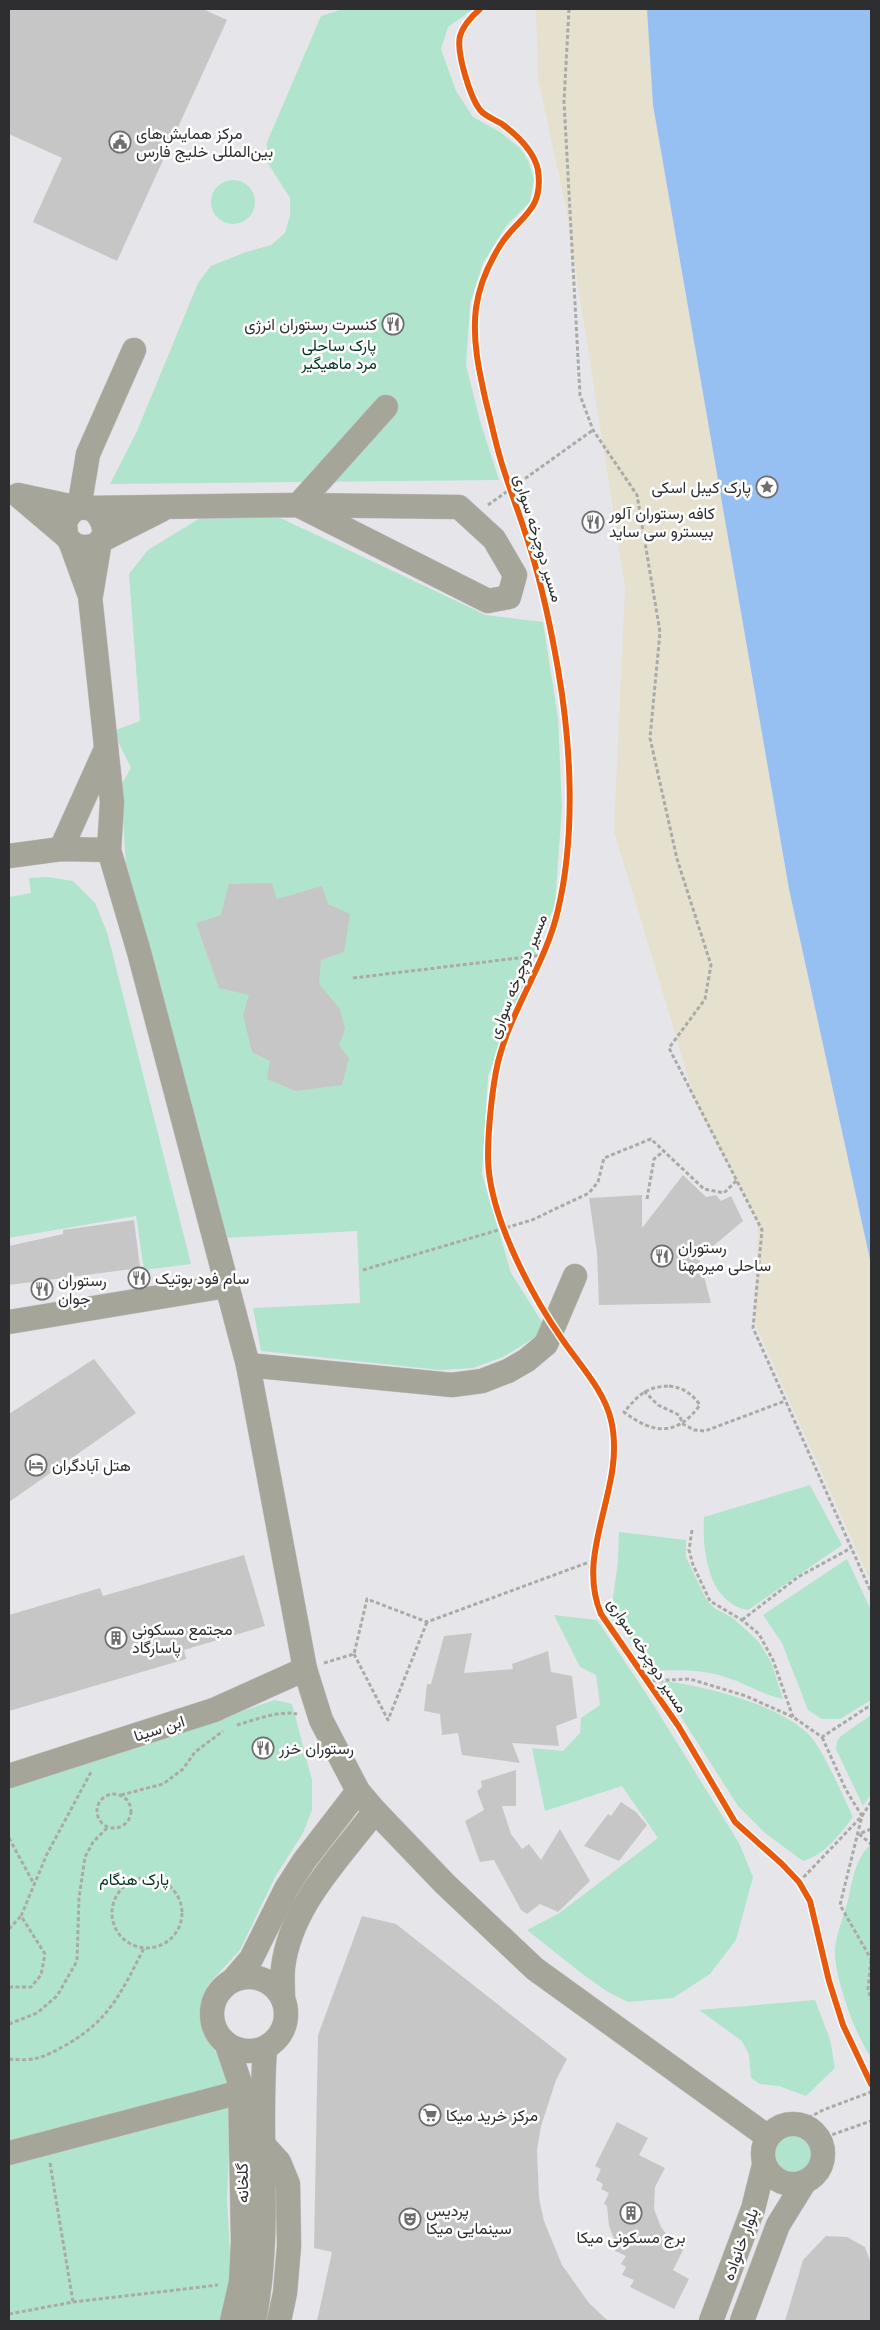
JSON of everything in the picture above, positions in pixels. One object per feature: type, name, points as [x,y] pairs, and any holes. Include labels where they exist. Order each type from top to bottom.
[{"type":"street","points":[[83,508],[88,454],[134,350]]},
{"type":"street","points":[[298,505],[386,408]]},
{"type":"street","points":[[13,492],[92,509],[102,517],[104,529],[90,596]]},
{"type":"street","points":[[13,492],[68,539],[82,548],[89,547],[165,508]]},
{"type":"street","points":[[298,505],[488,601],[508,597],[515,575],[494,539],[459,507],[298,505],[83,508],[68,516],[65,522],[68,539],[90,596],[112,802],[109,850],[139,952],[248,1365],[305,1669],[321,1720],[358,1791],[445,1884],[535,1969],[768,2137]]},
{"type":"street","points":[[61,849],[107,748]]},
{"type":"street","points":[[9,856],[61,849],[109,850]]},
{"type":"street","points":[[248,1365],[452,1385],[482,1381],[527,1360],[546,1344],[575,1276]]},
{"type":"street","points":[[9,1322],[226,1286]]},
{"type":"street","name":"ابن سینا","points":[[9,1776],[214,1710],[305,1669]]},
{"type":"street","points":[[358,1791],[304,1861],[282,1897],[251,1959],[233,1980],[218,1992],[211,2011],[214,2030],[227,2045],[246,2052],[264,2048],[280,2036],[287,2018],[283,1999],[283,1968],[292,1933],[324,1875],[375,1811]]},
{"type":"street","points":[[233,1980],[253,1977],[271,1984],[283,1999]]},
{"type":"street","name":"گلخانه","points":[[227,2045],[240,2082],[241,2282],[232,2321]]},
{"type":"street","name":"گلخانه","points":[[254,2321],[261,2286],[264,2048]]},
{"type":"street","points":[[9,2153],[233,2094]]},
{"type":"street","points":[[797,2124],[814,2132],[824,2148],[821,2167],[816,2175],[804,2183],[794,2185],[776,2180],[764,2165],[764,2146],[768,2137],[778,2127],[797,2124]]},
{"type":"street","points":[[262,2143],[279,2162],[288,2184],[289,2246],[285,2293],[279,2321]]},
{"type":"street","name":"بلوار خانواده","points":[[711,2321],[754,2209],[764,2165]]},
{"type":"street","name":"بلوار خانواده","points":[[742,2321],[778,2225],[804,2183]]},
{"type":"path","points":[[569,9],[564,101],[580,394],[593,430],[637,495],[660,632],[650,738],[677,859],[711,965],[704,998],[670,1048],[762,1230],[753,1328],[871,1592]]},
{"type":"path","points":[[471,518],[510,488],[593,430]]},
{"type":"path","points":[[353,978],[544,955]]},
{"type":"path","points":[[363,1270],[532,1220],[589,1193],[598,1182],[604,1158],[651,1139],[704,1189],[724,1193],[737,1180]]},
{"type":"path","points":[[647,1199],[654,1159],[664,1151]]},
{"type":"path","points":[[502,1220],[508,1236]]},
{"type":"path","points":[[669,1386],[682,1388],[692,1394],[700,1405],[683,1424],[661,1429],[648,1427],[638,1423],[624,1412],[644,1391],[654,1387],[669,1386]]},
{"type":"path","points":[[644,1391],[658,1405],[679,1415],[683,1424],[694,1430],[705,1431],[785,1401]]},
{"type":"path","points":[[692,1530],[689,1550],[693,1566],[710,1601],[742,1620],[758,1634],[773,1660],[793,1717]]},
{"type":"path","points":[[742,1620],[798,1577],[851,1548]]},
{"type":"path","points":[[592,1571],[594,1552]]},
{"type":"path","points":[[427,1622],[388,1720],[354,1654],[367,1599],[427,1622],[592,1561]]},
{"type":"path","points":[[305,1669],[354,1654]]},
{"type":"path","points":[[646,1681],[690,1679],[746,1696],[793,1717],[822,1737],[846,1790],[862,1816],[840,1905],[871,1959],[868,1989],[871,1999]]},
{"type":"path","points":[[822,1737],[871,1705]]},
{"type":"path","points":[[236,1725],[265,1717],[291,1713],[321,1720]]},
{"type":"path","points":[[121,1795],[128,1800],[132,1808],[131,1817],[125,1824],[117,1828],[108,1826],[101,1821],[97,1813],[98,1804],[104,1797],[112,1794],[121,1795],[163,1784],[183,1769],[195,1752],[226,1728]]},
{"type":"path","points":[[9,1929],[21,1916],[47,1854],[106,1745]]},
{"type":"path","points":[[793,1876],[800,1885],[862,1816],[871,1802]]},
{"type":"path","points":[[9,2024],[37,2013],[57,1996],[77,1961],[80,1898],[86,1857],[93,1842],[108,1826]]},
{"type":"path","points":[[859,1834],[871,1829]]},
{"type":"path","points":[[859,1834],[871,1844]]},
{"type":"path","points":[[9,1838],[34,1884]]},
{"type":"path","points":[[142,1878],[157,1879],[170,1886],[179,1898],[182,1912],[179,1927],[171,1939],[158,1946],[144,1948],[130,1944],[118,1934],[112,1921],[112,1906],[117,1893],[128,1883],[142,1878]]},
{"type":"path","points":[[9,1987],[32,1987],[41,1975],[45,1954],[21,1916]]},
{"type":"path","points":[[9,2059],[42,2059],[87,2032],[108,2013],[144,1948]]},
{"type":"path","points":[[797,2124],[823,2110],[871,2092]]},
{"type":"path","points":[[820,2139],[871,2121]]},
{"type":"path","points":[[47,2143],[73,2302]]},
{"type":"path","points":[[9,2314],[73,2302],[241,2282]]},
{"type":"green space","name":"پارک ساحلی مرد ماهیگیر","points":[[343,9],[473,9],[448,27],[441,49],[456,91],[473,117],[500,132],[520,148],[528,160],[534,179],[530,202],[506,226],[483,263],[470,304],[466,365],[480,421],[499,480],[110,484],[137,431],[198,283],[211,266],[246,252],[271,245],[285,233],[290,215],[290,198],[267,162],[267,142],[321,16]]},
{"type":"green space","points":[[237,180],[249,186],[254,193],[254,211],[249,218],[242,223],[229,224],[221,221],[214,214],[211,198],[214,190],[221,183]]},
{"type":"green space","points":[[210,512],[272,514],[486,615],[543,622],[558,718],[562,807],[555,904],[488,1076],[482,1174],[511,1273],[547,1330],[503,1357],[473,1368],[440,1370],[261,1351],[253,1308],[360,1303],[357,1231],[224,1238],[126,867],[121,785],[131,768],[113,731],[140,721],[129,574],[148,550]]},
{"type":"green space","points":[[48,877],[73,881],[95,903],[107,932],[191,1264],[144,1270],[136,1216],[9,1238],[9,897],[31,893],[29,878]]},
{"type":"green space","points":[[810,1485],[842,1545],[748,1610],[735,1605],[724,1597],[710,1574],[704,1545],[704,1517]]},
{"type":"green space","points":[[619,1532],[686,1540],[686,1557],[706,1599],[714,1608],[733,1618],[759,1642],[771,1662],[783,1699],[728,1678],[709,1673],[680,1670],[650,1671],[616,1617],[613,1597],[618,1562]]},
{"type":"green space","points":[[847,1559],[871,1610],[871,1700],[840,1719],[822,1719],[808,1710],[782,1643],[763,1615]]},
{"type":"green space","points":[[554,1615],[597,1620],[653,1704],[739,1843],[753,1877],[736,1940],[710,1974],[673,1998],[628,2002],[608,1992],[585,1976],[527,1930],[558,1914],[658,1838],[622,1786],[545,1811],[532,1748],[563,1751],[580,1733],[581,1718],[600,1705],[596,1675],[580,1667]]},
{"type":"green space","points":[[658,1681],[696,1686],[743,1699],[786,1718],[803,1729],[815,1742],[853,1817],[825,1849],[819,1854],[803,1861],[765,1833],[738,1806]]},
{"type":"green space","name":"پارک هنگام","points":[[275,1700],[292,1704],[312,1780],[312,1810],[303,1833],[275,1877],[240,1950],[208,1985],[200,2012],[206,2036],[224,2066],[231,2103],[227,2199],[232,2286],[222,2321],[9,2321],[9,1788]]},
{"type":"green space","points":[[871,1715],[871,1794],[863,1806],[836,1749],[837,1741],[841,1736]]},
{"type":"green space","points":[[871,1844],[871,2057],[852,2021],[838,1973],[835,1948],[856,1868],[862,1855]]},
{"type":"green space","points":[[815,2000],[830,2039],[835,2068],[806,2096],[779,2086],[760,2084],[751,2078],[749,2055],[742,2041],[699,2010]]},
{"type":"green space","points":[[793,2133],[805,2137],[811,2143],[815,2155],[811,2167],[805,2173],[793,2177],[781,2173],[775,2167],[771,2155],[775,2143],[781,2137]]},
{"type":"sand","points":[[536,9],[647,9],[653,105],[789,889],[871,1264],[871,1582],[755,1324],[758,1222],[696,1103],[614,831],[625,587],[566,208],[538,79]]},
{"type":"water","points":[[647,9],[871,9],[871,1264],[789,889],[653,105]]},
{"type":"building","name":"مرکز همایش‌های بین‌المللی خلیج فارس","points":[[9,9],[203,9],[227,20],[117,261],[33,222],[62,158],[9,134]]},
{"type":"building","points":[[272,883],[277,899],[322,886],[328,904],[350,914],[344,952],[321,960],[319,984],[340,1009],[345,1029],[339,1045],[349,1058],[342,1085],[295,1091],[267,1079],[270,1061],[252,1052],[243,1015],[249,995],[219,988],[196,923],[221,915],[229,884]]},
{"type":"building","points":[[683,1175],[706,1197],[716,1195],[721,1201],[731,1196],[743,1221],[699,1258],[711,1303],[599,1305],[597,1253],[589,1198],[642,1195],[642,1228]]},
{"type":"building","points":[[134,1220],[140,1268],[9,1285],[9,1246],[63,1234],[63,1230]]},
{"type":"building","name":"هتل آبادگران","points":[[94,1359],[136,1413],[9,1502],[9,1414]]},
{"type":"building","name":"مجتمع مسکونی پاسارگاد","points":[[244,1555],[265,1626],[184,1650],[186,1659],[9,1711],[9,1615],[100,1588],[103,1596]]},
{"type":"building","points":[[472,1633],[464,1673],[513,1669],[512,1664],[548,1651],[551,1672],[572,1676],[577,1718],[556,1726],[559,1746],[512,1743],[520,1763],[462,1755],[458,1733],[442,1735],[440,1714],[424,1711],[427,1684],[431,1684],[444,1636]]},
{"type":"building","points":[[516,1770],[516,1806],[502,1806],[511,1834],[522,1849],[529,1844],[541,1860],[560,1829],[590,1881],[558,1912],[540,1904],[527,1914],[521,1910],[494,1860],[480,1862],[465,1821],[484,1810],[477,1791],[482,1787],[481,1781]]},
{"type":"building","points":[[621,1802],[636,1812],[647,1825],[619,1861],[584,1846],[608,1814],[611,1816]]},
{"type":"building","name":"مرکز خرید میکا","points":[[362,1916],[396,1924],[567,2059],[556,2080],[541,2126],[537,2150],[539,2198],[544,2221],[562,2265],[589,2303],[608,2321],[317,2321],[332,2252],[314,2248],[318,2035]]},
{"type":"building","name":"برج مسکونی میکا","points":[[617,2122],[648,2138],[639,2155],[665,2168],[655,2187],[654,2209],[661,2227],[667,2235],[686,2244],[673,2270],[689,2279],[674,2309],[630,2287],[634,2280],[622,2275],[626,2267],[621,2264],[626,2256],[615,2251],[617,2246],[609,2226],[607,2206],[604,2204],[609,2193],[601,2189],[603,2184],[596,2180],[601,2169],[595,2166]]},
{"type":"building","points":[[826,2236],[847,2237],[865,2247],[871,2264],[871,2321],[785,2321],[803,2260]]},
{"type":"cycle path","name":"مسیر دوچرخه سواری","points":[[480,9],[466,24],[460,36],[460,52],[468,85],[480,110],[502,124],[529,150],[536,163],[539,184],[534,204],[501,244],[492,259],[482,283],[477,300],[475,320],[477,355],[483,390],[499,454],[531,551],[550,624],[566,728],[570,789],[564,881],[553,930],[511,1023],[498,1062],[492,1096],[489,1134],[488,1157],[490,1179],[503,1227],[525,1276],[562,1339],[603,1398],[611,1420],[614,1445],[612,1470],[593,1566],[594,1590],[601,1614],[679,1727],[735,1822],[782,1864],[799,1882],[810,1901],[829,1981],[843,2025],[871,2084]]},
{"type":"place","name":"مرکز همایش‌های بین‌المللی خلیج فارس","points":[[120,142]]},
{"type":"place","name":"کنسرت رستوران انرژی","points":[[393,324]]},
{"type":"place","name":"پارک کیبل اسکی","points":[[767,487]]},
{"type":"place","name":"کافه رستوران آلور بیسترو سی ساید","points":[[593,522]]},
{"type":"place","name":"رستوران ساحلی میرمهنا","points":[[662,1256]]},
{"type":"place","name":"سام فود بوتیک","points":[[139,1278]]},
{"type":"place","name":"رستوران جوان","points":[[42,1289]]},
{"type":"place","name":"هتل آبادگران","points":[[36,1465]]},
{"type":"place","name":"مجتمع مسکونی پاسارگاد","points":[[116,1638]]},
{"type":"place","name":"رستوران خزر","points":[[263,1748]]},
{"type":"place","name":"مرکز خرید میکا","points":[[430,2115]]},
{"type":"place","name":"برج مسکونی میکا","points":[[631,2213]]},
{"type":"place","name":"پردیس سینمایی میکا","points":[[410,2219]]}]
